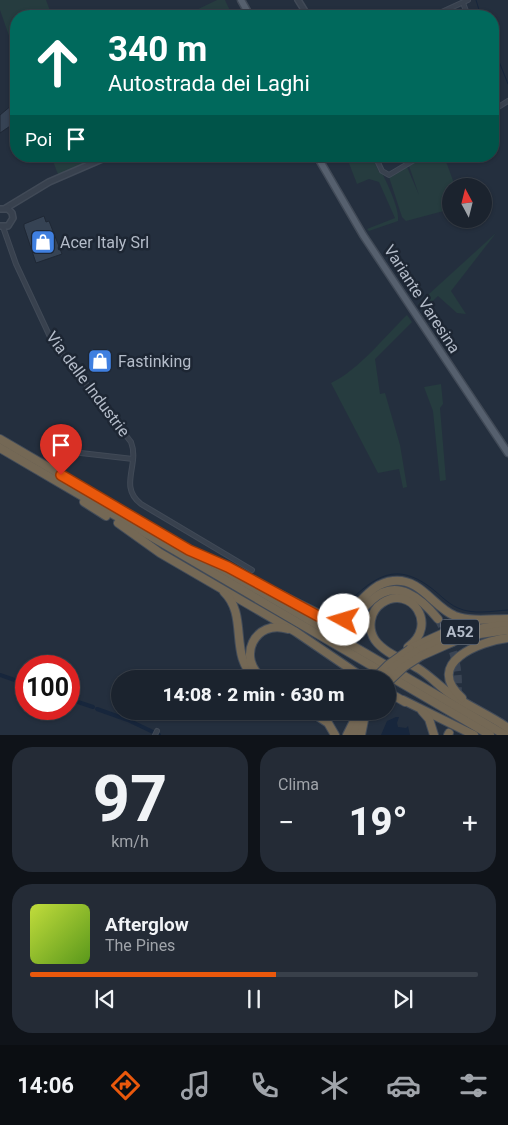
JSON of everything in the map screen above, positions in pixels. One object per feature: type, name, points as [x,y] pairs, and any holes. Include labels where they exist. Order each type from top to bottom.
[{"type":"highway","points":[[0,439],[506,735]]},
{"type":"highway","points":[[0,448],[490,735]]},
{"type":"highway","points":[[54,480],[92,508],[222,590],[231,600],[237,616],[242,659],[247,670]]},
{"type":"highway","points":[[189,550],[228,567],[322,616],[337,617],[352,611],[375,587],[387,582],[400,581],[422,590],[454,616],[469,619],[507,621]]},
{"type":"highway","points":[[193,572],[310,641],[352,670]]},
{"type":"highway","points":[[289,599],[321,618],[338,621],[357,614],[380,594],[402,591],[417,597],[438,619]]},
{"type":"highway","points":[[383,670],[391,662],[414,651],[420,635],[422,622],[419,612],[415,606],[404,600],[395,599],[384,602],[376,608],[371,619],[371,632],[376,642],[422,671],[451,694],[508,728]]},
{"type":"highway","name":"A52","points":[[393,670],[414,651],[461,632],[507,621]]},
{"type":"highway","points":[[254,670],[250,658],[252,645],[258,635],[268,629],[280,627],[290,630],[310,641]]},
{"type":"highway","name":"A52","points":[[396,674],[404,667],[414,651],[440,646],[466,636],[508,630]]},
{"type":"highway","points":[[488,716],[456,692],[451,682],[450,670],[457,658],[468,649],[488,641],[508,638]]},
{"type":"highway","points":[[396,696],[474,735]]},
{"type":"highway","points":[[403,700],[428,716],[434,735]]},
{"type":"highway","points":[[325,720],[328,722],[335,735]]},
{"type":"highway","points":[[342,735],[349,720]]},
{"type":"highway","points":[[347,735],[354,720]]},
{"type":"highway","points":[[353,735],[362,720]]},
{"type":"highway","points":[[361,735],[364,720]]},
{"type":"main road","name":"Variante Varesina","points":[[320,162],[363,235],[508,453]]},
{"type":"street","points":[[450,9],[468,0]]},
{"type":"street","points":[[463,2],[466,10]]},
{"type":"street","points":[[2,208],[68,173],[95,162]]},
{"type":"street","points":[[378,162],[384,173],[389,176],[411,162]]},
{"type":"street","points":[[1,227],[10,225],[21,198]]},
{"type":"street","points":[[2,208],[10,210],[13,215]]},
{"type":"street","name":"Via delle Industrie","points":[[8,237],[10,225]]},
{"type":"street","name":"Via delle Industrie","points":[[1,227],[8,237],[16,264],[49,336],[128,437],[133,447],[130,486],[131,493],[136,500],[252,570]]},
{"type":"street","points":[[72,452],[133,459]]},
{"type":"green space","points":[[0,0],[46,0],[50,10],[10,10],[10,39],[0,10]]},
{"type":"green space","points":[[217,0],[225,0],[230,10],[196,10]]},
{"type":"green space","points":[[53,162],[93,162],[59,177]]},
{"type":"green space","points":[[349,162],[375,162],[392,195],[398,221],[369,231],[367,229],[395,218],[379,182],[369,179],[357,184]]},
{"type":"green space","points":[[415,162],[446,162],[452,178],[442,178],[442,211],[406,221],[402,217],[389,177],[407,167],[419,195],[409,166]]},
{"type":"green space","points":[[496,233],[451,291],[466,314],[457,313],[438,296],[422,311],[418,304]]},
{"type":"green space","points":[[407,315],[412,322],[375,359],[380,394],[385,393],[400,445],[407,487],[403,488],[399,469],[378,473],[331,383],[352,370]]},
{"type":"green space","points":[[441,384],[443,404],[440,408],[446,480],[440,481],[433,411],[424,387]]},
{"type":"water","points":[[396,717],[399,717],[398,727],[406,728],[408,726],[410,735],[381,735],[387,721],[396,720]]},
{"type":"building","points":[[10,107],[10,126],[0,133],[0,115]]},
{"type":"building","name":"Acer Italy Srl","points":[[44,216],[46,222],[49,221],[62,254],[36,263],[24,224]]},
{"type":"waterway","points":[[476,0],[479,10]]},
{"type":"waterway","points":[[499,62],[508,84]]},
{"type":"waterway","points":[[344,606],[372,582],[392,574],[402,574],[427,585],[458,608],[483,612],[508,610]]},
{"type":"waterway","points":[[0,675],[15,680]]},
{"type":"waterway","points":[[80,703],[93,707]]},
{"type":"waterway","points":[[97,709],[128,720],[153,732]]},
{"type":"tunnel","points":[[438,619],[454,656],[458,676],[457,697]]},
{"type":"place","name":"Acer Italy Srl","points":[[43,242]]},
{"type":"place","name":"Fastinking","points":[[100,361]]},
{"type":"route","points":[[61,475],[189,550],[277,592],[324,619],[344,620]]}]
